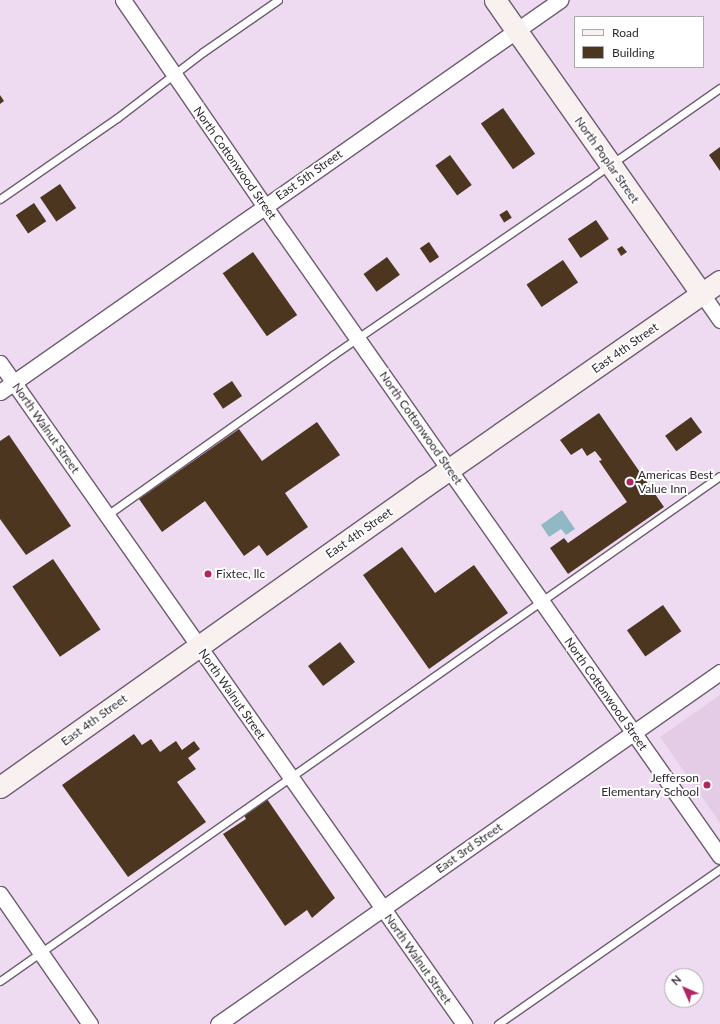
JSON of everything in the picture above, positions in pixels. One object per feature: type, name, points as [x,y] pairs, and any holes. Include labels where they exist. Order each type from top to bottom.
[{"type":"main road","name":"North Poplar Street","points":[[495,0],[702,294]]},
{"type":"main road","name":"East 4th Street","points":[[0,787],[198,646],[720,281]]},
{"type":"street","name":"North Cottonwood Street","points":[[123,0],[541,602],[720,856]]},
{"type":"street","name":"East 5th Street","points":[[0,392],[560,0]]},
{"type":"street","name":"North Poplar Street","points":[[702,294],[720,320]]},
{"type":"street","name":"North Walnut Street","points":[[0,363],[464,1024]]},
{"type":"street","name":"East 3rd Street","points":[[218,1024],[720,672]]},
{"type":"street","points":[[0,894],[90,1024]]},
{"type":"lane","points":[[0,199],[117,118],[174,74],[278,0]]},
{"type":"lane","points":[[107,515],[357,338],[720,88]]},
{"type":"lane","points":[[0,981],[720,476]]},
{"type":"lane","points":[[498,1024],[720,869]]},
{"type":"shaded area","name":"Jefferson Elementary School","points":[[720,695],[720,823],[660,737]]},
{"type":"water","points":[[562,510],[575,529],[566,535],[561,529],[549,537],[541,525]]},
{"type":"building","points":[[0,95],[4,101],[0,104]]},
{"type":"building","points":[[503,108],[535,154],[513,169],[481,123]]},
{"type":"building","points":[[720,147],[720,171],[709,155]]},
{"type":"building","points":[[450,155],[472,185],[457,196],[435,166]]},
{"type":"building","points":[[60,184],[76,208],[56,221],[40,197]]},
{"type":"building","points":[[34,203],[46,221],[28,234],[16,215]]},
{"type":"building","points":[[507,210],[512,218],[504,222],[499,215]]},
{"type":"building","points":[[596,220],[609,239],[581,258],[568,239]]},
{"type":"building","points":[[429,242],[439,257],[430,263],[420,248]]},
{"type":"building","points":[[622,246],[627,252],[621,256],[617,249]]},
{"type":"building","points":[[253,252],[297,315],[267,336],[223,273]]},
{"type":"building","points":[[387,257],[400,275],[376,292],[364,274]]},
{"type":"building","points":[[563,260],[578,282],[542,307],[527,285]]},
{"type":"building","points":[[232,381],[242,396],[223,409],[213,394]]},
{"type":"building","name":"Americas Best Value Inn","points":[[599,413],[664,507],[568,574],[550,548],[564,538],[568,543],[627,502],[599,461],[602,460],[595,451],[587,456],[582,448],[571,455],[560,440]]},
{"type":"building","points":[[691,417],[702,432],[676,451],[665,436]]},
{"type":"building","points":[[317,422],[340,455],[285,493],[308,527],[267,556],[259,545],[244,556],[205,501],[162,532],[139,499],[239,429],[262,461]]},
{"type":"building","points":[[9,435],[71,526],[26,555],[0,519],[0,441]]},
{"type":"building","points":[[402,547],[435,593],[474,565],[508,613],[429,669],[363,575]]},
{"type":"building","points":[[53,559],[101,629],[60,657],[12,586]]},
{"type":"building","points":[[663,605],[681,631],[645,656],[627,630]]},
{"type":"building","points":[[340,642],[355,662],[323,686],[308,666]]},
{"type":"building","points":[[134,734],[142,745],[151,739],[160,752],[176,741],[182,750],[194,741],[200,749],[188,758],[196,769],[177,782],[206,822],[128,877],[62,785]]},
{"type":"building","points":[[267,799],[335,898],[312,918],[307,910],[285,926],[223,834],[246,819],[244,815]]},
{"type":"place","name":"Americas Best Value Inn","points":[[630,482]]},
{"type":"place","name":"Fixtec, llc","points":[[208,574]]},
{"type":"place","name":"Jefferson Elementary School","points":[[707,785]]}]
